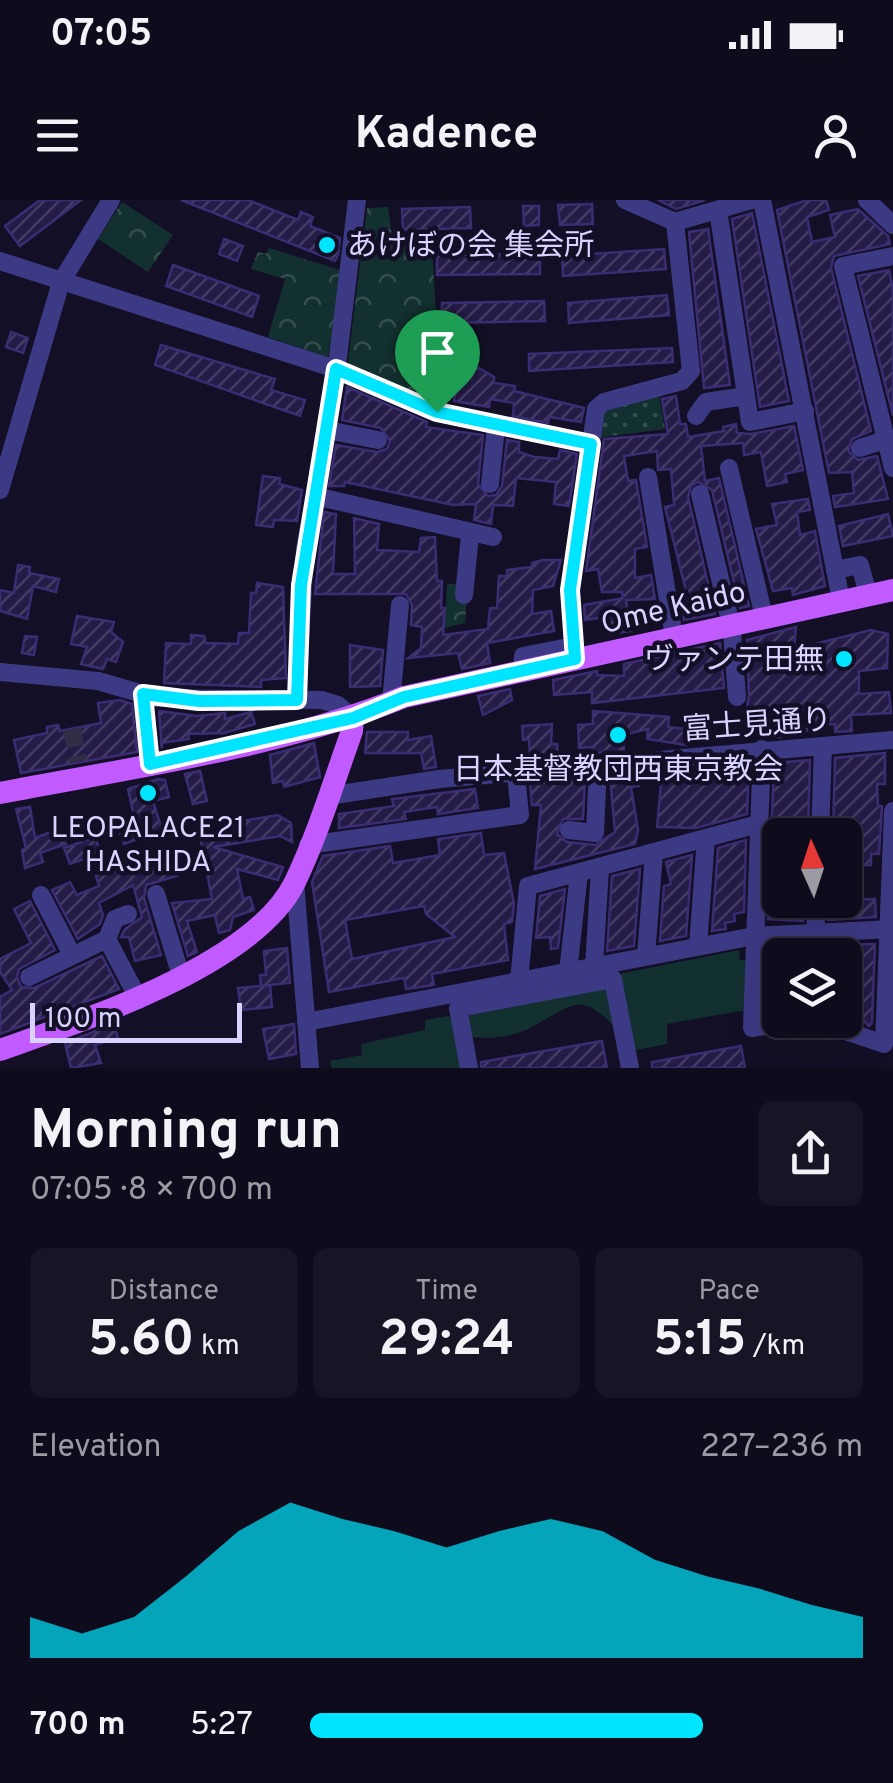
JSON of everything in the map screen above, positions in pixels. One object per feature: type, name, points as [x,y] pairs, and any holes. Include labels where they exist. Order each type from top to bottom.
[{"type":"main road","name":"Ome Kaido","points":[[0,794],[46,791],[92,775],[353,718],[391,702],[522,671],[574,653],[732,629],[814,598],[841,600],[893,590]]},
{"type":"main road","points":[[0,1050],[139,1000],[182,976],[275,910],[295,882],[353,718]]},
{"type":"street","points":[[0,490],[60,282],[112,200]]},
{"type":"street","points":[[297,700],[301,585],[336,369],[357,200]]},
{"type":"street","points":[[574,653],[570,590],[596,409],[604,402],[688,378],[690,337],[675,222],[660,207],[625,200]]},
{"type":"street","points":[[675,222],[751,200]]},
{"type":"street","points":[[762,200],[841,600]]},
{"type":"street","points":[[867,200],[891,216]]},
{"type":"street","points":[[718,210],[750,422],[805,411]]},
{"type":"street","points":[[893,256],[842,266],[893,468]]},
{"type":"street","points":[[0,262],[336,369],[425,408],[496,427],[591,444]]},
{"type":"street","points":[[696,416],[706,402],[746,396]]},
{"type":"street","points":[[490,484],[496,427]]},
{"type":"street","points":[[327,430],[378,440]]},
{"type":"street","points":[[860,448],[887,433]]},
{"type":"street","points":[[729,468],[764,617]]},
{"type":"street","points":[[648,477],[674,637]]},
{"type":"street","points":[[700,494],[732,629],[737,698]]},
{"type":"street","points":[[315,496],[400,512],[470,534],[493,537]]},
{"type":"street","points":[[464,595],[470,534]]},
{"type":"street","points":[[835,570],[860,565],[868,594]]},
{"type":"street","points":[[391,702],[400,605]]},
{"type":"street","points":[[0,672],[136,688],[199,701],[328,702],[353,718]]},
{"type":"street","points":[[136,688],[150,764]]},
{"type":"street","name":"富士見通り","points":[[328,796],[516,772],[893,740]]},
{"type":"street","points":[[821,818],[823,746]]},
{"type":"street","points":[[762,749],[752,1028],[762,1026]]},
{"type":"street","points":[[569,830],[595,832],[598,765]]},
{"type":"street","points":[[308,845],[520,815],[516,772]]},
{"type":"street","points":[[862,1037],[884,1044],[893,811]]},
{"type":"street","points":[[519,982],[528,886],[758,824]]},
{"type":"street","points":[[698,946],[706,838]]},
{"type":"street","points":[[646,956],[654,853]]},
{"type":"street","points":[[594,967],[600,868]]},
{"type":"street","points":[[568,972],[579,874]]},
{"type":"street","points":[[295,882],[310,1068]]},
{"type":"street","points":[[156,894],[182,976]]},
{"type":"street","points":[[41,895],[72,955]]},
{"type":"street","points":[[30,978],[108,939],[117,914]]},
{"type":"street","points":[[816,918],[816,938]]},
{"type":"street","points":[[306,1022],[754,936],[891,929]]},
{"type":"street","points":[[108,939],[139,1000]]},
{"type":"street","points":[[469,1068],[458,1008],[613,979],[630,1068]]},
{"type":"green space","points":[[122,202],[173,235],[148,272],[98,239]]},
{"type":"green space","points":[[388,207],[393,244],[432,248],[438,345],[413,339],[415,394],[351,367],[348,361],[367,208]]},
{"type":"green space","points":[[269,248],[343,271],[328,357],[268,337],[285,279],[251,269],[258,252],[266,254]]},
{"type":"green space","points":[[659,395],[665,429],[596,438],[605,411]]},
{"type":"green space","points":[[447,584],[462,584],[467,595],[465,623],[445,628]]},
{"type":"green space","points":[[739,950],[740,960],[746,960],[746,1010],[667,1024],[667,1044],[631,1051],[619,974]]},
{"type":"green space","points":[[603,986],[609,991],[614,1027],[592,1008],[574,1005],[516,1033],[493,1038],[469,1037],[468,1011]]},
{"type":"green space","points":[[448,1016],[454,1019],[463,1068],[332,1068],[330,1061],[362,1055],[361,1044],[425,1030],[425,1020]]},
{"type":"building","points":[[40,200],[81,200],[20,246],[5,226]]},
{"type":"building","points":[[181,200],[248,200],[298,220],[301,212],[313,217],[310,226],[340,238],[338,255],[335,261]]},
{"type":"building","points":[[658,200],[705,200],[676,209]]},
{"type":"building","points":[[807,200],[826,200],[829,210],[807,217],[812,242],[835,237],[830,215],[858,209],[888,236],[890,244],[834,256],[831,268],[871,431],[852,439],[848,451],[858,460],[877,456],[888,499],[835,507],[833,496],[854,493],[852,472],[829,473],[777,210]]},
{"type":"building","points":[[592,204],[593,224],[560,225],[558,205]]},
{"type":"building","points":[[523,206],[539,206],[539,225],[524,226]]},
{"type":"building","points":[[470,207],[471,228],[403,230],[402,209]]},
{"type":"building","points":[[752,213],[789,401],[760,407],[732,219]]},
{"type":"building","points":[[708,229],[730,385],[704,388],[689,232]]},
{"type":"building","points":[[224,239],[243,246],[237,261],[219,254]]},
{"type":"building","points":[[664,249],[666,269],[563,276],[562,256]]},
{"type":"building","points":[[540,254],[540,274],[437,275],[437,255]]},
{"type":"building","points":[[173,265],[259,296],[252,317],[166,286]]},
{"type":"building","points":[[889,270],[893,290],[893,416],[858,276]]},
{"type":"building","points":[[667,295],[669,315],[569,323],[568,303]]},
{"type":"building","points":[[544,301],[545,321],[442,323],[442,303]]},
{"type":"building","points":[[11,332],[28,338],[23,353],[6,347]]},
{"type":"building","points":[[418,344],[444,354],[452,353],[450,359],[477,367],[494,377],[494,383],[515,386],[514,391],[584,408],[581,422],[549,417],[548,423],[513,416],[514,403],[490,399],[489,407],[454,401],[458,376],[430,368],[429,390],[418,389],[418,357],[414,355]]},
{"type":"building","points":[[161,345],[275,379],[271,390],[305,400],[300,416],[155,365]]},
{"type":"building","points":[[672,348],[673,362],[529,371],[529,354]]},
{"type":"building","points":[[347,387],[427,422],[426,427],[483,435],[478,484],[488,496],[496,495],[502,486],[507,440],[519,442],[519,452],[534,457],[558,459],[560,450],[577,454],[569,506],[554,504],[556,482],[516,478],[513,506],[493,505],[491,524],[474,520],[476,504],[453,505],[345,482],[344,486],[329,486],[336,445],[377,452],[387,449],[390,441],[381,428],[342,420]]},
{"type":"building","points":[[676,396],[680,424],[686,424],[688,437],[724,431],[723,427],[736,424],[737,433],[751,434],[794,426],[803,470],[785,474],[787,482],[767,486],[761,452],[744,455],[743,443],[701,446],[705,481],[719,478],[749,606],[740,608],[712,490],[698,482],[691,486],[688,497],[715,614],[684,620],[680,597],[687,595],[665,507],[674,505],[671,469],[658,470],[657,451],[624,456],[628,481],[636,480],[647,547],[635,549],[635,578],[651,575],[655,599],[626,600],[631,631],[608,634],[605,617],[585,620],[584,605],[623,598],[622,592],[602,592],[598,569],[586,571],[604,439],[668,434],[662,399]]},
{"type":"building","points":[[263,476],[280,478],[279,484],[302,490],[297,521],[274,520],[273,527],[256,525]]},
{"type":"building","points":[[808,499],[810,510],[797,512],[800,535],[815,531],[825,586],[793,595],[792,588],[773,591],[756,529],[777,525],[772,504]]},
{"type":"building","points":[[324,512],[336,514],[333,574],[355,574],[354,518],[379,524],[377,550],[419,552],[421,538],[435,537],[437,581],[442,581],[441,608],[445,608],[443,635],[488,629],[490,608],[497,608],[499,576],[507,576],[507,570],[532,567],[532,563],[543,560],[561,560],[553,586],[533,590],[532,614],[551,611],[554,631],[487,643],[490,663],[462,669],[458,653],[408,658],[421,648],[422,627],[411,625],[412,605],[406,594],[315,594]]},
{"type":"building","points":[[888,514],[893,536],[843,546],[839,526]]},
{"type":"building","points":[[18,565],[30,567],[29,573],[59,579],[56,592],[33,586],[27,619],[0,611],[0,590],[14,593]]},
{"type":"building","points":[[257,583],[283,587],[286,678],[261,680],[261,687],[164,683],[166,643],[191,644],[191,635],[204,636],[206,643],[238,644],[239,633],[249,633],[251,593],[256,593]]},
{"type":"building","points":[[77,616],[114,622],[111,632],[123,642],[116,662],[107,659],[103,669],[81,664],[87,647],[71,644]]},
{"type":"building","points":[[796,627],[794,649],[871,630],[888,634],[887,668],[859,671],[859,694],[889,692],[891,713],[851,715],[852,731],[835,732],[835,724],[809,725],[809,731],[788,730],[788,736],[773,738],[773,720],[745,719],[749,696],[747,640]]},
{"type":"building","points":[[25,636],[37,637],[34,655],[22,653]]},
{"type":"building","points":[[720,643],[724,688],[592,703],[592,692],[554,695],[553,680],[597,671],[597,675],[624,676],[624,664]]},
{"type":"building","points":[[350,645],[383,650],[380,686],[350,687]]},
{"type":"building","points":[[510,689],[512,700],[483,715],[478,696]]},
{"type":"building","points":[[120,700],[132,704],[137,752],[21,773],[14,740],[47,733],[47,727],[58,725],[60,731],[101,723],[98,703]]},
{"type":"building","points":[[159,711],[197,716],[225,713],[225,719],[251,712],[255,724],[224,733],[188,734],[189,739],[162,743]]},
{"type":"building","points":[[593,711],[669,717],[668,727],[687,729],[686,745],[647,739],[648,729],[623,735],[624,751],[593,753],[592,747],[579,748],[578,725],[593,724]]},
{"type":"building","points":[[552,724],[551,744],[557,744],[558,756],[530,759],[529,739],[523,740],[522,726]]},
{"type":"building","points":[[367,732],[408,732],[408,740],[431,736],[436,767],[424,769],[421,753],[365,753]]},
{"type":"building","points":[[314,743],[320,777],[284,787],[283,781],[273,783],[270,755]]},
{"type":"building","points":[[885,753],[885,784],[877,784],[878,806],[882,806],[879,854],[871,854],[871,865],[862,866],[862,818],[833,818],[835,758]]},
{"type":"building","points":[[810,760],[808,818],[772,818],[774,763]]},
{"type":"building","points":[[749,765],[747,814],[696,828],[657,827],[662,772],[714,775],[715,768]]},
{"type":"building","points":[[200,771],[207,801],[193,804],[185,774]]},
{"type":"building","points":[[640,774],[639,786],[631,787],[638,830],[635,844],[535,869],[541,805],[532,805],[530,784],[585,779],[583,819],[563,819],[557,834],[567,842],[595,845],[615,832],[610,777]]},
{"type":"building","points":[[165,780],[169,797],[153,801],[162,830],[124,844],[118,826],[135,821],[128,789]]},
{"type":"building","points":[[475,789],[478,808],[438,814],[437,807],[404,812],[406,819],[339,828],[339,814],[394,806],[392,799]]},
{"type":"building","points":[[30,807],[35,838],[53,831],[55,836],[62,834],[66,844],[40,853],[43,862],[25,868],[22,850],[26,848],[16,809]]},
{"type":"building","points":[[225,814],[236,822],[278,815],[291,823],[292,842],[280,836],[213,847],[283,867],[278,880],[237,869],[243,899],[250,897],[254,910],[233,917],[230,930],[219,933],[215,915],[187,921],[197,952],[188,956],[172,903],[212,899],[200,837],[228,831]]},
{"type":"building","points":[[481,833],[484,855],[504,853],[514,904],[512,922],[504,924],[508,960],[432,974],[434,985],[406,989],[404,978],[329,992],[312,882],[323,856],[390,846],[393,863],[440,855],[438,839]],"holes":[[[424,906],[426,914],[455,937],[352,959],[345,920]]]},
{"type":"building","points":[[95,837],[101,853],[70,864],[64,848]]},
{"type":"building","points":[[746,840],[744,912],[734,914],[735,921],[725,923],[726,929],[712,931],[718,848]]},
{"type":"building","points":[[140,855],[143,864],[171,856],[177,876],[146,885],[144,898],[161,955],[135,961],[129,937],[121,937],[125,929],[142,917],[133,885],[99,903],[103,915],[100,924],[78,939],[52,890],[70,882],[77,895],[99,886],[96,876]]},
{"type":"building","points":[[692,855],[686,936],[660,941],[664,886],[671,884],[666,862]]},
{"type":"building","points":[[640,869],[634,946],[607,951],[612,876]]},
{"type":"building","points":[[565,889],[558,948],[551,949],[550,937],[536,938],[540,896]]},
{"type":"building","points":[[862,899],[875,899],[876,917],[862,918]]},
{"type":"building","points":[[30,901],[55,950],[19,969],[21,987],[34,988],[102,956],[119,989],[0,1034],[0,997],[12,990],[0,972],[0,959],[31,943],[14,909]]},
{"type":"building","points":[[768,918],[803,918],[803,921]]},
{"type":"building","points":[[862,944],[875,944],[869,1026],[862,1019]]},
{"type":"building","points":[[287,948],[290,983],[261,986],[260,975],[266,975],[264,951]]},
{"type":"building","points":[[270,985],[272,1007],[241,1010],[238,988]]},
{"type":"building","points":[[114,1024],[118,1038],[95,1045],[101,1063],[71,1068],[65,1043]]},
{"type":"building","points":[[294,1024],[296,1054],[269,1059],[263,1029]]},
{"type":"building","points":[[602,1041],[607,1068],[481,1068],[481,1062]]},
{"type":"building","points":[[741,1046],[745,1068],[652,1068],[652,1062]]},
{"type":"tunnel","points":[[72,729],[78,761]]},
{"type":"place","name":"あけぼの会 集会所","points":[[327,245]]},
{"type":"place","name":"ヴァンテ田無","points":[[844,659]]},
{"type":"place","name":"日本基督教団西東京教会","points":[[618,735]]},
{"type":"place","name":"LEOPALACE21 HASHIDA","points":[[148,793]]},
{"type":"route","points":[[336,369],[437,412],[591,444],[570,590],[575,659],[404,697],[353,718],[150,764],[143,694],[199,701],[297,700],[305,549],[336,369]]}]
